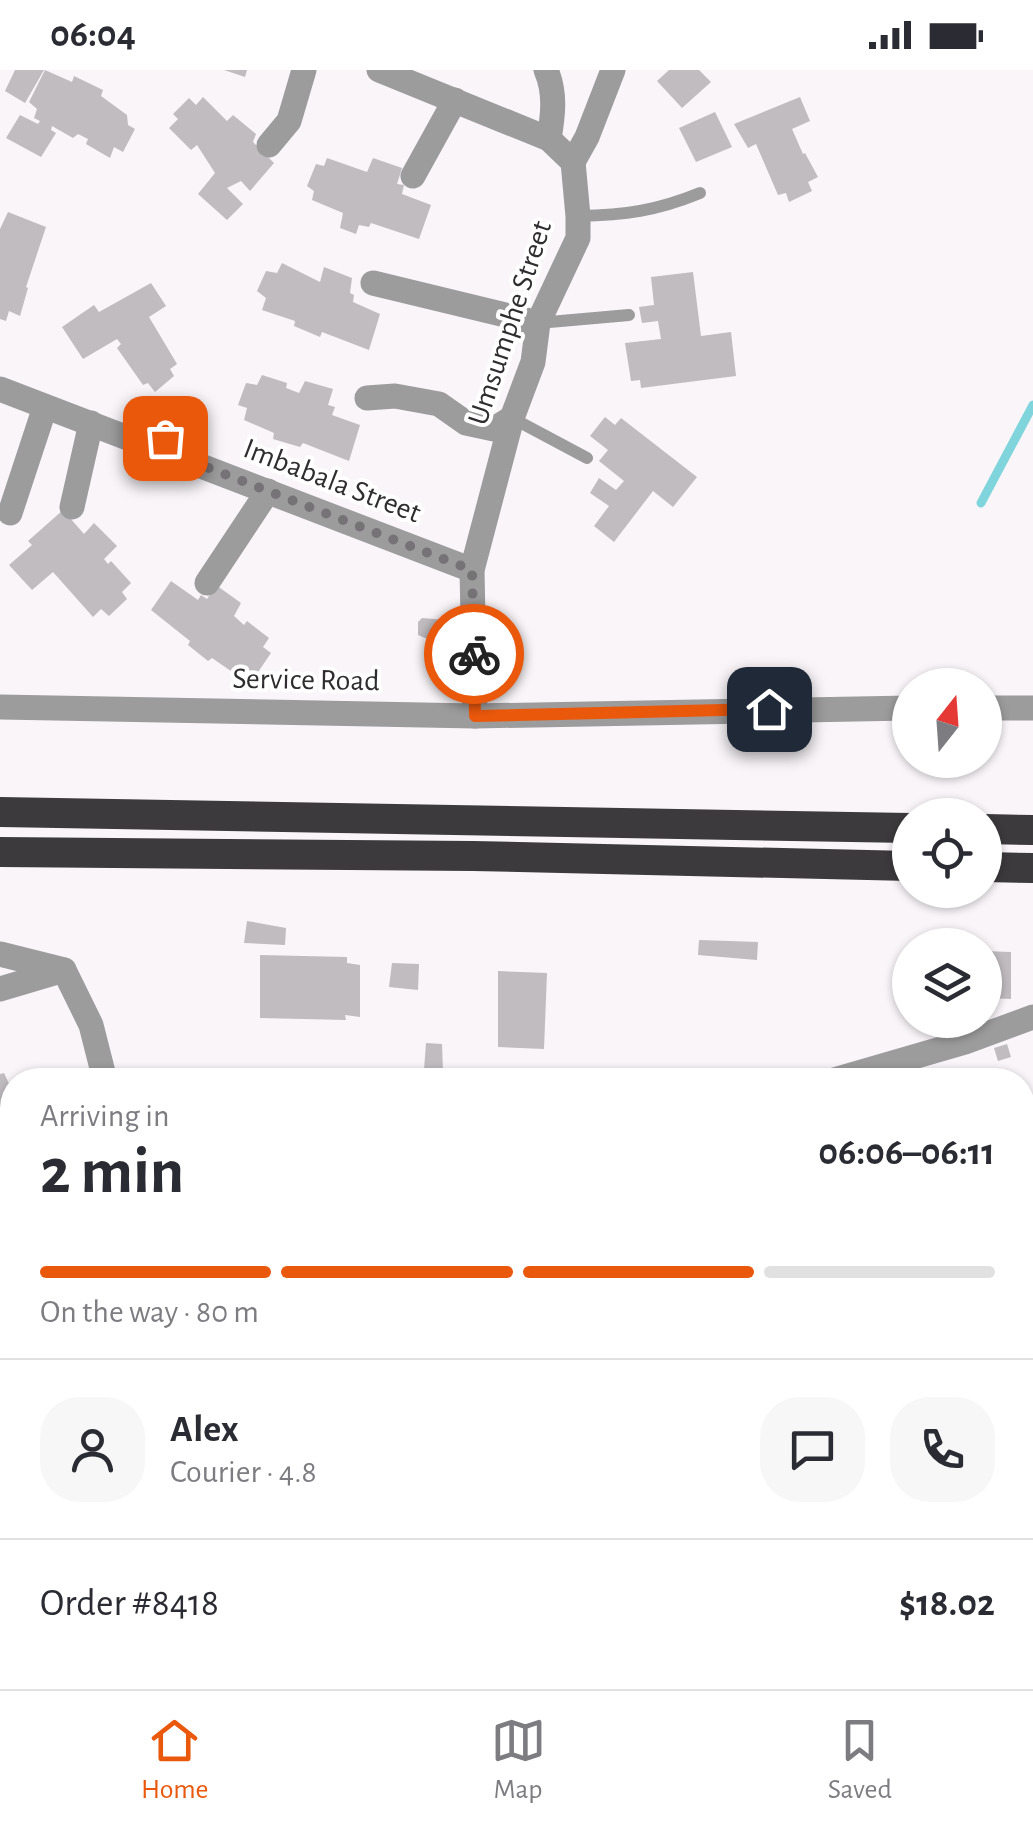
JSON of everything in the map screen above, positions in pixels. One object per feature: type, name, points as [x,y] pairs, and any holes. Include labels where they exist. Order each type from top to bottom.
[{"type":"highway","points":[[0,812],[892,828]]},
{"type":"highway","points":[[1002,829],[1033,830]]},
{"type":"highway","points":[[0,852],[892,866]]},
{"type":"highway","points":[[1002,867],[1033,868]]},
{"type":"street","points":[[269,145],[289,122],[304,70]]},
{"type":"street","points":[[379,70],[548,139],[573,162],[613,70]]},
{"type":"street","points":[[546,70],[554,112],[548,139]]},
{"type":"street","points":[[413,176],[456,100]]},
{"type":"street","name":"Umsumphe Street","points":[[475,716],[472,570],[512,418],[533,362],[538,323],[578,238],[573,162]]},
{"type":"street","points":[[374,283],[538,323]]},
{"type":"street","name":"Imbabala Street","points":[[0,389],[472,570]]},
{"type":"street","points":[[367,398],[395,396],[440,404],[466,423],[494,430],[512,418]]},
{"type":"street","points":[[10,513],[45,407]]},
{"type":"street","points":[[72,507],[91,423]]},
{"type":"street","points":[[207,583],[268,491]]},
{"type":"street","name":"Service Road","points":[[0,707],[475,716],[892,708]]},
{"type":"street","points":[[1002,708],[1033,708]]},
{"type":"street","points":[[0,954],[64,970],[91,1025],[103,1068]]},
{"type":"street","points":[[0,988],[64,970]]},
{"type":"street","points":[[875,1068],[1033,1017]]},
{"type":"lane","points":[[578,216],[620,215],[664,207],[700,194]]},
{"type":"lane","points":[[538,323],[629,315]]},
{"type":"lane","points":[[142,414],[188,460]]},
{"type":"lane","points":[[512,418],[587,458]]},
{"type":"building","points":[[15,70],[44,70],[25,103],[5,91]]},
{"type":"building","points":[[45,70],[72,82],[74,76],[103,90],[101,96],[127,115],[128,125],[135,129],[123,152],[114,147],[110,158],[86,144],[88,139],[78,134],[73,138],[52,126],[56,133],[41,157],[6,138],[20,115],[38,124],[40,121],[34,118],[37,109],[29,102]]},
{"type":"building","points":[[224,70],[247,70],[245,77]]},
{"type":"building","points":[[669,70],[699,70],[711,82],[682,108],[657,81]]},
{"type":"building","points":[[203,97],[227,121],[233,115],[256,134],[253,142],[274,163],[250,191],[241,181],[227,188],[243,204],[227,220],[198,194],[215,173],[197,145],[191,150],[169,128],[178,119],[173,114],[189,98],[196,105]]},
{"type":"building","points":[[800,97],[810,121],[792,129],[818,177],[808,182],[812,191],[789,202],[786,193],[778,195],[756,144],[748,148],[734,124]]},
{"type":"building","points":[[715,112],[732,147],[696,162],[679,128]]},
{"type":"building","points":[[327,158],[367,172],[373,158],[402,168],[397,184],[404,185],[402,194],[431,205],[419,239],[371,223],[369,227],[359,225],[356,234],[340,228],[343,213],[312,200],[314,191],[307,186],[316,164],[324,166]]},
{"type":"building","points":[[8,212],[46,227],[20,316],[9,311],[6,321],[0,319],[0,229]]},
{"type":"building","points":[[282,263],[320,282],[324,267],[352,278],[353,302],[380,314],[369,350],[322,332],[320,337],[294,326],[295,321],[262,310],[266,298],[257,291],[266,271],[277,273]]},
{"type":"building","points":[[693,272],[701,336],[731,332],[736,376],[641,388],[640,380],[631,381],[625,343],[661,339],[658,321],[642,323],[639,307],[654,305],[651,277]]},
{"type":"building","points":[[151,283],[166,306],[149,317],[177,364],[170,369],[174,376],[155,392],[148,383],[143,385],[117,348],[121,344],[117,339],[83,359],[62,327],[94,305],[99,312]]},
{"type":"building","points":[[262,375],[287,383],[286,388],[299,393],[305,381],[333,389],[328,405],[335,407],[332,415],[360,425],[349,461],[303,443],[300,447],[273,439],[274,433],[244,420],[247,408],[238,405],[246,383],[257,385]]},
{"type":"building","points":[[605,417],[615,425],[621,418],[697,477],[673,507],[653,491],[614,542],[594,526],[609,506],[590,493],[599,478],[616,490],[624,481],[599,461],[608,450],[590,436]]},
{"type":"building","points":[[63,510],[84,534],[94,523],[117,546],[104,559],[108,564],[111,561],[131,583],[122,592],[127,599],[109,616],[101,609],[93,617],[53,572],[32,590],[9,565],[32,545],[28,541]]},
{"type":"building","points":[[171,581],[198,600],[201,595],[207,599],[216,585],[241,603],[234,616],[269,638],[263,647],[271,653],[256,675],[248,669],[241,678],[212,658],[208,661],[151,610]]},
{"type":"building","points":[[422,618],[451,618],[451,638],[418,635]]},
{"type":"building","points":[[247,921],[286,928],[285,945],[244,943]]},
{"type":"building","points":[[699,940],[758,942],[757,960],[698,955]]},
{"type":"building","points":[[1002,952],[1011,952],[1011,999],[1002,999]]},
{"type":"building","points":[[260,955],[347,957],[347,963],[360,965],[360,1017],[260,1018]]},
{"type":"building","points":[[392,963],[419,964],[418,990],[389,987]]},
{"type":"building","points":[[498,971],[547,973],[544,1049],[498,1047]]},
{"type":"building","points":[[426,1043],[442,1044],[443,1068],[424,1068]]},
{"type":"building","points":[[1007,1044],[1011,1057],[998,1061],[994,1048]]},
{"type":"waterway","points":[[981,503],[1033,405]]},
{"type":"way so far","points":[[165,438],[188,460],[472,570],[474,654]]},
{"type":"route","points":[[474,654],[475,716],[769,709]]}]
